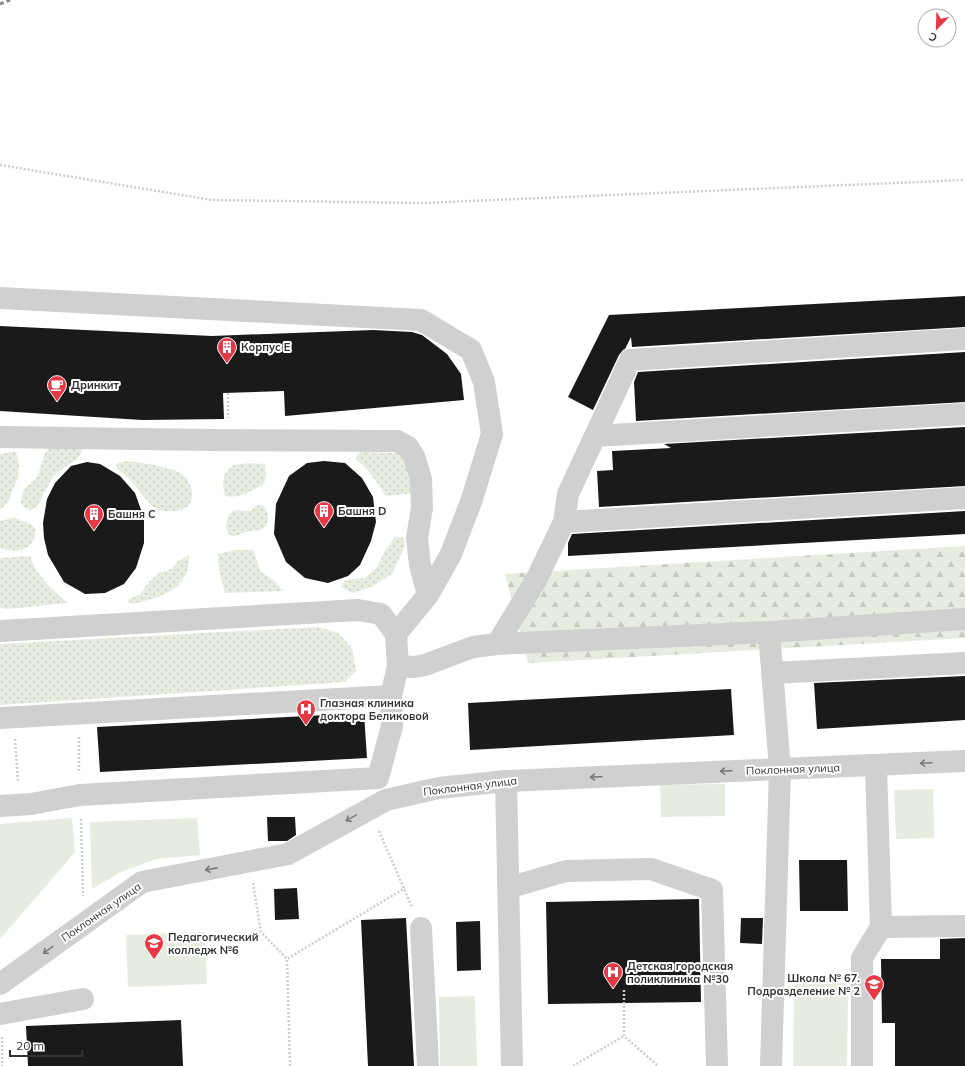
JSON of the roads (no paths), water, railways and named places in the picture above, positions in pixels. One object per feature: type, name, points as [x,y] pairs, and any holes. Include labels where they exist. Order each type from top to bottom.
[{"type":"street","points":[[0,298],[421,320],[471,350],[484,382],[492,434],[472,499],[451,554],[428,595],[396,634]]},
{"type":"street","points":[[497,644],[536,580],[564,522],[568,494],[630,360],[965,339]]},
{"type":"street","points":[[595,436],[965,414]]},
{"type":"street","points":[[0,437],[397,441],[408,447],[414,456],[421,480],[422,508],[417,538],[420,565],[428,595]]},
{"type":"street","points":[[564,522],[965,498]]},
{"type":"street","points":[[0,631],[358,610],[380,614],[396,634],[398,666],[391,696],[392,726],[378,778],[80,795],[31,804],[10,806]]},
{"type":"street","points":[[398,666],[414,667],[425,665],[474,648],[497,644],[769,632],[965,619]]},
{"type":"street","points":[[769,632],[780,769],[771,1066]]},
{"type":"street","points":[[772,673],[965,663]]},
{"type":"street","points":[[6,717],[391,696]]},
{"type":"street","name":"Поклонная улица","points":[[0,984],[142,882],[288,854],[386,800],[439,788],[506,781],[965,761]]},
{"type":"street","points":[[862,1066],[862,958],[881,927],[876,766]]},
{"type":"street","points":[[506,781],[512,1066]]},
{"type":"street","points":[[508,888],[566,871],[651,869],[712,890],[716,1064]]},
{"type":"street","points":[[881,927],[965,926]]},
{"type":"street","points":[[421,928],[428,1066]]},
{"type":"street","points":[[1,1013],[82,999]]},
{"type":"railway","points":[[0,4],[10,0]]},
{"type":"place","name":"Корпус E","points":[[227,364]]},
{"type":"place","name":"Дринкит","points":[[57,402]]},
{"type":"place","name":"Башня D","points":[[324,528]]},
{"type":"place","name":"Башня C","points":[[94,531]]},
{"type":"place","name":"Глазная клиника доктора Беликовой","points":[[306,726]]},
{"type":"place","name":"Педагогический колледж №6","points":[[154,960]]},
{"type":"place","name":"Детская городская поликлиника №30","points":[[613,989]]},
{"type":"place","name":"Школа № 67. Подразделение № 2","points":[[874,1001]]}]
